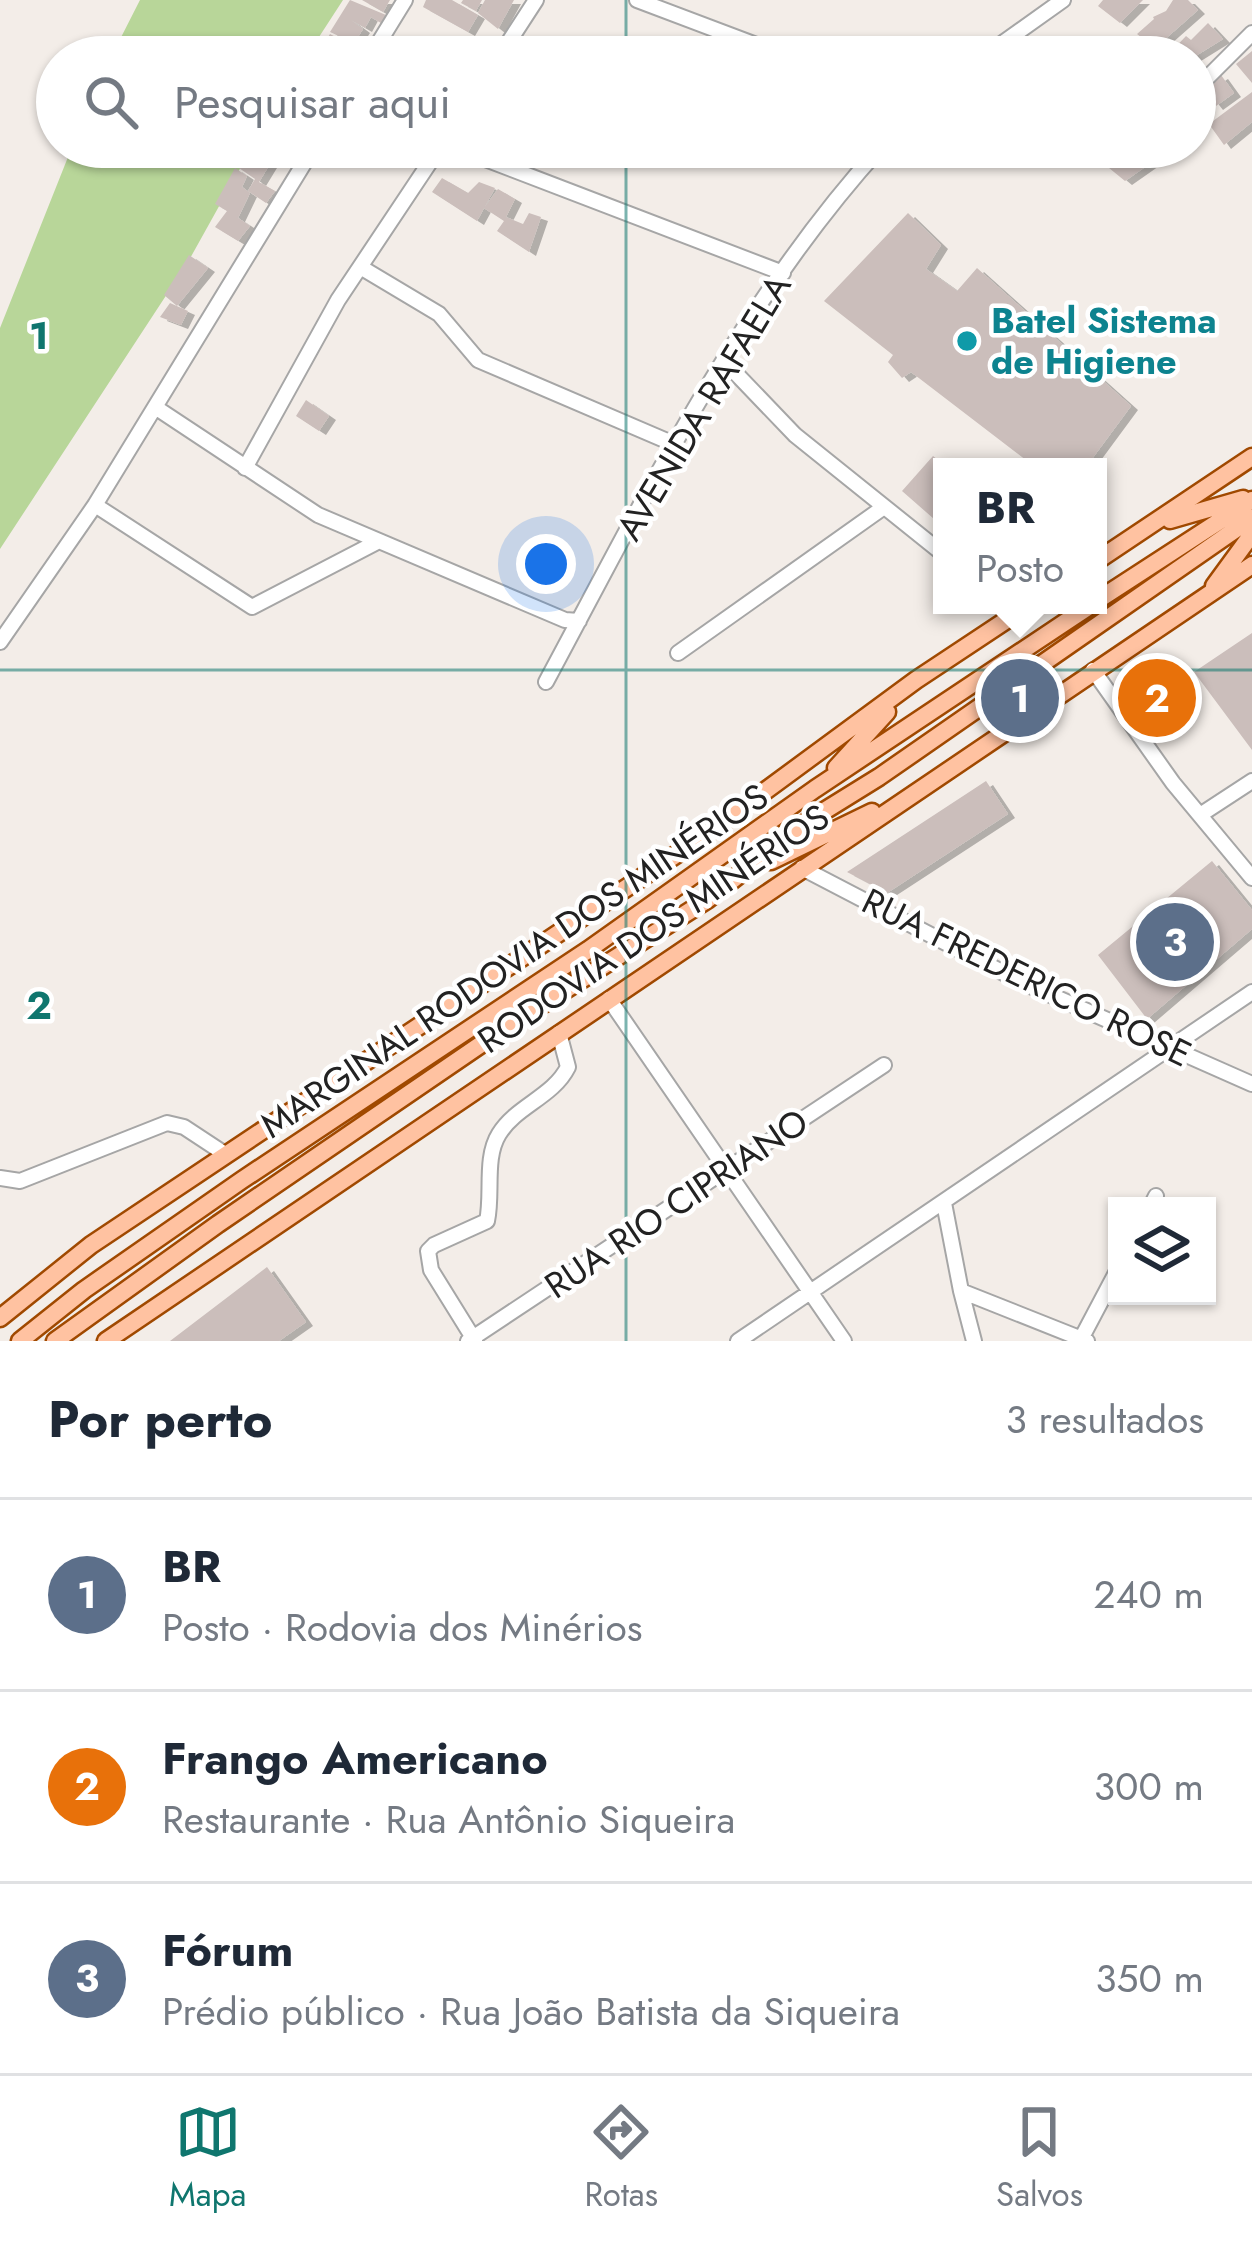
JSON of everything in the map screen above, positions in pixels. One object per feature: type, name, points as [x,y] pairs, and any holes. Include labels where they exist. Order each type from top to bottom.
[{"type":"main road","points":[[1107,554],[1252,457]]},
{"type":"main road","points":[[1151,525],[1252,499]]},
{"type":"main road","name":"RODOVIA DOS MINÉRIOS","points":[[1107,594],[1252,499]]},
{"type":"main road","name":"RODOVIA DOS MINÉRIOS","points":[[56,1341],[482,1044],[726,887],[808,821],[1252,518]]},
{"type":"main road","points":[[1206,596],[1252,534]]},
{"type":"main road","points":[[106,1341],[1252,565]]},
{"type":"main road","name":"MARGINAL RODOVIA DOS MINÉRIOS","points":[[0,1318],[91,1245],[704,836],[1010,614]]},
{"type":"main road","name":"RODOVIA DOS MINÉRIOS","points":[[20,1341],[101,1278],[1078,614]]},
{"type":"main road","points":[[819,787],[916,680]]},
{"type":"main road","points":[[726,887],[840,825],[906,797]]},
{"type":"street","points":[[383,36],[405,0]]},
{"type":"street","points":[[513,36],[536,0]]},
{"type":"street","points":[[637,0],[732,36]]},
{"type":"street","points":[[1012,36],[1063,0]]},
{"type":"street","points":[[1216,69],[1252,34]]},
{"type":"street","points":[[0,642],[95,505],[301,168]]},
{"type":"street","points":[[245,468],[338,301],[426,168]]},
{"type":"street","points":[[509,168],[783,273]]},
{"type":"street","name":"AVENIDA RAFAELA","points":[[547,682],[674,445],[829,204],[861,168]]},
{"type":"street","points":[[362,268],[440,314],[478,359],[674,445]]},
{"type":"street","points":[[725,362],[794,435],[933,546]]},
{"type":"street","points":[[155,406],[318,515],[565,620],[579,621]]},
{"type":"street","points":[[95,505],[252,607],[379,541]]},
{"type":"street","points":[[678,653],[884,507]]},
{"type":"street","points":[[1093,670],[1173,783],[1252,878]]},
{"type":"street","points":[[1200,815],[1252,781]]},
{"type":"street","name":"RUA FREDERICO ROSE","points":[[802,868],[1019,981],[1252,1084]]},
{"type":"street","points":[[738,1341],[1252,992]]},
{"type":"street","points":[[609,999],[844,1341]]},
{"type":"street","points":[[472,1340],[431,1270],[428,1251],[488,1221],[496,1138],[514,1116],[561,1081],[568,1067],[559,1034]]},
{"type":"street","name":"RUA RIO CIPRIANO","points":[[472,1340],[884,1065]]},
{"type":"street","points":[[0,1178],[20,1181],[166,1124],[184,1127],[225,1154]]},
{"type":"street","points":[[944,1203],[974,1341]]},
{"type":"street","points":[[961,1291],[1083,1340],[1108,1289]]},
{"type":"green space","points":[[140,0],[343,0],[320,36],[122,36]]},
{"type":"green space","points":[[64,168],[240,168],[188,262],[0,549],[0,328]]},
{"type":"building","points":[[350,0],[386,15],[381,23],[371,17],[365,28],[351,20],[363,29],[358,36],[330,32]]},
{"type":"building","points":[[362,0],[390,0],[383,12]]},
{"type":"building","points":[[426,0],[452,0],[478,15],[468,32],[423,7]]},
{"type":"building","points":[[463,0],[482,0],[476,11]]},
{"type":"building","points":[[485,0],[514,0],[498,29],[478,13]]},
{"type":"building","points":[[1103,0],[1143,0],[1120,23],[1098,6]]},
{"type":"building","points":[[1173,0],[1188,0],[1198,10],[1169,36],[1137,34],[1153,17],[1166,11]]},
{"type":"building","points":[[1208,23],[1223,39],[1216,43],[1216,36],[1195,36]]},
{"type":"building","points":[[1252,51],[1252,83],[1236,64]]},
{"type":"building","points":[[1221,75],[1234,93],[1216,106],[1216,78]]},
{"type":"building","points":[[1252,92],[1252,122],[1224,145],[1216,134],[1216,119]]},
{"type":"building","points":[[235,168],[247,176],[242,187],[250,193],[238,218],[250,226],[238,241],[215,227],[227,211],[215,204]]},
{"type":"building","points":[[239,168],[268,168],[259,182],[275,191],[266,203],[248,191],[255,179]]},
{"type":"building","points":[[1109,168],[1144,168],[1125,181]]},
{"type":"building","points":[[442,178],[468,193],[479,182],[495,188],[477,221],[432,192]]},
{"type":"building","points":[[498,189],[515,199],[506,217],[523,224],[529,213],[541,217],[529,252],[497,231],[504,221],[484,208]]},
{"type":"building","name":"Batel Sistema de Higiene","points":[[908,213],[941,245],[926,269],[957,291],[977,268],[1131,406],[1093,458],[1023,458],[911,372],[902,378],[888,362],[893,355],[824,301]]},
{"type":"building","points":[[189,255],[208,268],[177,306],[164,295]]},
{"type":"building","points":[[170,303],[188,311],[181,325],[160,317]]},
{"type":"building","points":[[306,400],[329,416],[319,431],[296,416]]},
{"type":"building","points":[[933,456],[936,458],[933,518],[902,491]]},
{"type":"building","points":[[1252,633],[1252,750],[1194,672]]},
{"type":"building","points":[[986,781],[1008,814],[887,893],[847,872]]},
{"type":"building","points":[[1212,861],[1252,910],[1252,929],[1147,1019],[1098,955]]},
{"type":"building","points":[[267,1267],[306,1322],[279,1341],[170,1341]]},
{"type":"place","name":"Batel Sistema de Higiene","points":[[967,341]]},
{"type":"place","name":"BR","points":[[1020,698]]},
{"type":"place","name":"Frango Americano","points":[[1157,698]]},
{"type":"place","name":"Fórum","points":[[1175,942]]}]
